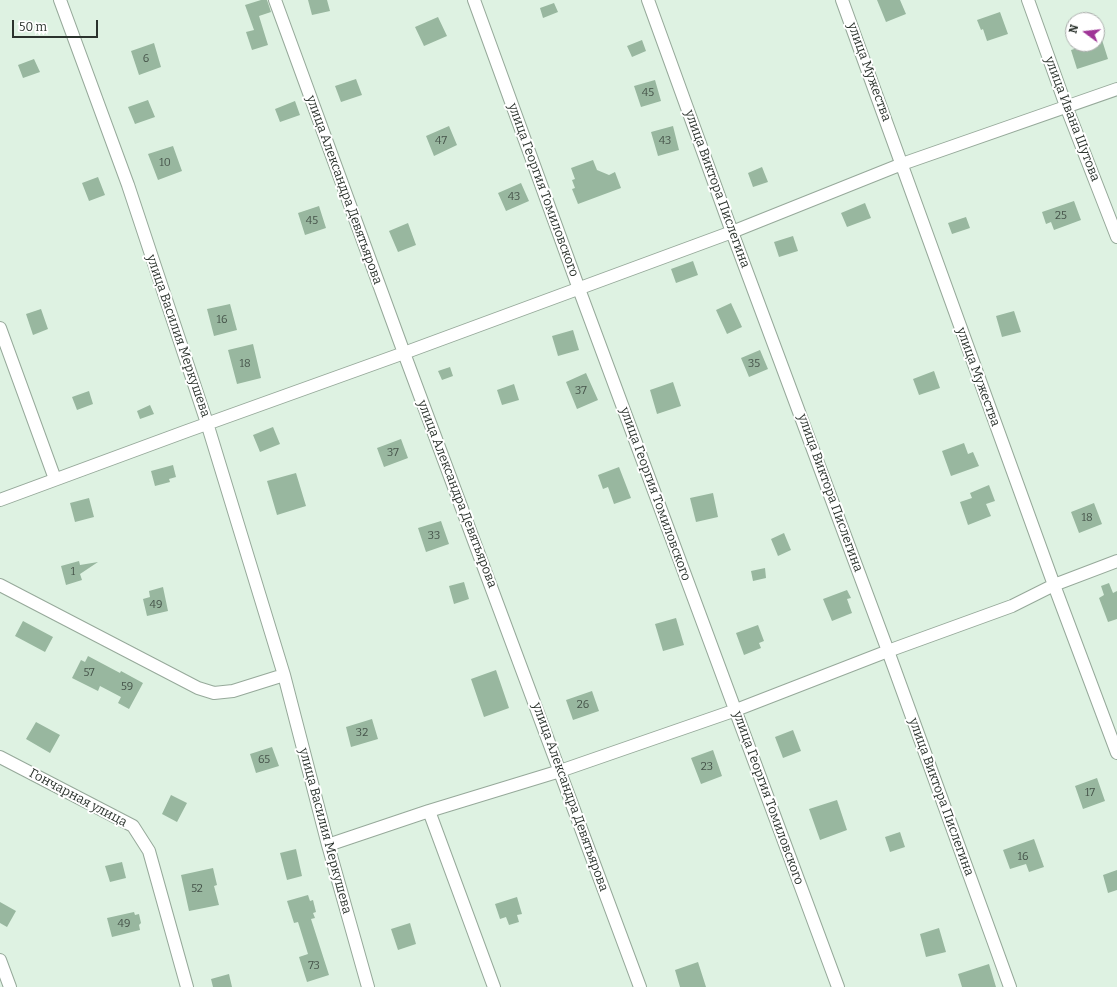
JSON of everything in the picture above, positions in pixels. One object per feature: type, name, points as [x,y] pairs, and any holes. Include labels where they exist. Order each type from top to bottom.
[{"type":"street","name":"улица Василия Меркушева","points":[[60,0],[128,185],[207,423],[284,675],[328,845],[368,987]]},
{"type":"street","name":"улица Александра Девятьярова","points":[[275,0],[404,354],[640,987]]},
{"type":"street","name":"улица Георгия Томиловского","points":[[474,0],[579,289],[838,987]]},
{"type":"street","name":"улица Виктора Пислегина","points":[[648,0],[1010,987]]},
{"type":"street","name":"улица Мужества","points":[[842,0],[1054,585],[1117,753]]},
{"type":"street","name":"улица Ивана Шутова","points":[[1028,0],[1066,106],[1117,237]]},
{"type":"street","points":[[0,500],[207,423],[404,354],[579,289],[732,232],[902,164],[1117,89]]},
{"type":"street","points":[[0,328],[55,479]]},
{"type":"street","points":[[328,845],[429,811],[560,771],[736,710],[888,651],[1012,606],[1054,585],[1117,561]]},
{"type":"street","points":[[0,585],[198,688],[214,693],[234,691],[284,675]]},
{"type":"street","name":"Гончарная улица","points":[[0,757],[133,826],[149,851],[187,987]]},
{"type":"street","points":[[429,811],[494,987]]},
{"type":"street","points":[[0,960],[10,987]]},
{"type":"building","points":[[261,0],[267,0],[271,12],[259,16],[268,45],[252,50],[246,32],[254,30],[245,5]]},
{"type":"building","points":[[308,0],[327,0],[330,11],[312,15]]},
{"type":"building","points":[[877,0],[900,0],[906,14],[886,22]]},
{"type":"building","points":[[554,3],[558,12],[543,18],[540,8]]},
{"type":"building","points":[[1000,12],[1008,34],[987,41],[983,29],[981,30],[977,20]]},
{"type":"building","points":[[438,17],[447,36],[424,46],[415,27]]},
{"type":"building","points":[[642,40],[646,51],[632,57],[627,46]]},
{"type":"building","points":[[154,43],[161,67],[139,75],[131,51]]},
{"type":"building","points":[[1105,50],[1108,59],[1077,69],[1072,52],[1105,52]]},
{"type":"building","points":[[34,59],[40,72],[23,78],[18,65]]},
{"type":"building","points":[[356,79],[362,95],[341,102],[335,86]]},
{"type":"building","points":[[655,80],[661,101],[641,107],[634,86]]},
{"type":"building","points":[[148,100],[155,117],[135,124],[128,107]]},
{"type":"building","points":[[295,101],[300,115],[280,122],[275,109]]},
{"type":"building","points":[[449,126],[457,145],[434,156],[426,136]]},
{"type":"building","points":[[673,126],[679,150],[658,156],[651,132]]},
{"type":"building","points":[[173,146],[182,171],[158,180],[148,154]]},
{"type":"building","points":[[593,160],[597,170],[609,175],[615,172],[621,188],[578,204],[572,189],[575,188],[572,180],[575,179],[571,168]]},
{"type":"building","points":[[762,167],[768,182],[753,187],[748,173]]},
{"type":"building","points":[[98,177],[105,195],[89,201],[82,183]]},
{"type":"building","points":[[521,183],[529,201],[506,211],[498,193]]},
{"type":"building","points":[[1074,201],[1081,220],[1054,230],[1051,222],[1046,224],[1042,212]]},
{"type":"building","points":[[865,203],[871,218],[847,227],[841,213]]},
{"type":"building","points":[[319,206],[326,228],[305,235],[298,213]]},
{"type":"building","points":[[966,217],[970,228],[952,234],[948,223]]},
{"type":"building","points":[[408,223],[416,245],[398,252],[389,231]]},
{"type":"building","points":[[793,236],[798,251],[779,257],[774,242]]},
{"type":"building","points":[[693,261],[698,275],[676,283],[671,269]]},
{"type":"building","points":[[731,303],[742,327],[727,334],[716,310]]},
{"type":"building","points":[[230,304],[237,330],[214,336],[207,309]]},
{"type":"building","points":[[41,309],[48,329],[33,335],[26,314]]},
{"type":"building","points":[[1014,311],[1021,332],[1002,337],[996,316]]},
{"type":"building","points":[[573,330],[579,350],[558,356],[552,336]]},
{"type":"building","points":[[253,344],[261,378],[237,384],[228,350]]},
{"type":"building","points":[[760,350],[768,369],[749,377],[741,358]]},
{"type":"building","points":[[450,367],[453,376],[442,380],[438,371]]},
{"type":"building","points":[[934,371],[940,388],[919,395],[913,379]]},
{"type":"building","points":[[586,373],[598,400],[577,409],[566,382]]},
{"type":"building","points":[[673,382],[681,406],[657,414],[650,390]]},
{"type":"building","points":[[514,384],[519,400],[502,405],[497,390]]},
{"type":"building","points":[[89,391],[93,404],[77,410],[72,397]]},
{"type":"building","points":[[150,405],[154,414],[140,419],[137,411]]},
{"type":"building","points":[[273,427],[280,444],[260,452],[253,435]]},
{"type":"building","points":[[401,439],[408,458],[384,467],[377,448]]},
{"type":"building","points":[[964,443],[968,454],[973,452],[979,466],[951,476],[942,451]]},
{"type":"building","points":[[173,465],[176,477],[169,479],[170,482],[155,486],[151,471]]},
{"type":"building","points":[[619,467],[631,498],[614,504],[608,487],[603,489],[598,475]]},
{"type":"building","points":[[296,473],[306,506],[277,515],[267,481]]},
{"type":"building","points":[[989,485],[995,501],[986,504],[991,516],[968,525],[960,502],[972,498],[970,493]]},
{"type":"building","points":[[713,493],[718,517],[696,522],[690,498]]},
{"type":"building","points":[[89,498],[94,517],[75,522],[70,503]]},
{"type":"building","points":[[1094,503],[1102,524],[1079,533],[1071,512]]},
{"type":"building","points":[[441,521],[449,544],[426,552],[418,528]]},
{"type":"building","points":[[784,533],[791,550],[778,556],[771,539]]},
{"type":"building","points":[[79,561],[80,565],[98,562],[80,574],[82,580],[66,585],[61,566]]},
{"type":"building","points":[[765,568],[766,578],[753,581],[751,571]]},
{"type":"building","points":[[464,582],[469,599],[454,604],[449,586]]},
{"type":"building","points":[[1109,583],[1113,593],[1117,591],[1117,619],[1108,622],[1099,598],[1104,595],[1101,586]]},
{"type":"building","points":[[163,587],[168,611],[147,616],[143,599],[150,597],[149,591]]},
{"type":"building","points":[[847,590],[851,598],[847,599],[852,613],[832,621],[823,599]]},
{"type":"building","points":[[676,618],[684,645],[663,651],[655,624]]},
{"type":"building","points":[[23,621],[53,637],[45,652],[15,636]]},
{"type":"building","points":[[758,625],[764,641],[759,643],[761,648],[744,655],[736,633]]},
{"type":"building","points":[[88,656],[143,683],[129,709],[118,703],[121,697],[100,686],[98,691],[72,678],[81,660],[85,662]]},
{"type":"building","points":[[496,670],[509,708],[484,717],[471,679]]},
{"type":"building","points":[[592,691],[599,711],[573,720],[566,700]]},
{"type":"building","points":[[372,719],[378,739],[351,747],[346,727]]},
{"type":"building","points":[[36,722],[60,735],[50,753],[26,739]]},
{"type":"building","points":[[793,730],[801,751],[783,758],[775,737]]},
{"type":"building","points":[[272,747],[279,766],[256,773],[250,754]]},
{"type":"building","points":[[713,750],[722,776],[701,784],[691,758]]},
{"type":"building","points":[[1097,778],[1105,801],[1083,809],[1075,786]]},
{"type":"building","points":[[171,795],[187,803],[177,822],[162,814]]},
{"type":"building","points":[[837,800],[847,830],[820,840],[809,809]]},
{"type":"building","points":[[900,832],[905,847],[890,852],[885,837]]},
{"type":"building","points":[[1034,839],[1044,867],[1029,872],[1026,864],[1010,869],[1003,850]]},
{"type":"building","points":[[296,849],[302,876],[287,880],[280,853]]},
{"type":"building","points":[[122,862],[126,878],[110,882],[105,866]]},
{"type":"building","points":[[213,868],[217,885],[214,886],[219,905],[189,911],[181,875]]},
{"type":"building","points":[[1117,870],[1117,890],[1108,893],[1103,875]]},
{"type":"building","points":[[308,895],[310,901],[313,900],[316,912],[313,913],[315,918],[311,919],[329,975],[307,982],[299,957],[308,954],[298,922],[294,923],[287,901]]},
{"type":"building","points":[[517,897],[522,914],[517,915],[519,922],[509,925],[506,917],[500,919],[495,904]]},
{"type":"building","points":[[0,902],[16,911],[7,927],[0,923]]},
{"type":"building","points":[[134,912],[135,915],[139,914],[141,923],[139,925],[140,930],[112,937],[107,918]]},
{"type":"building","points":[[410,923],[416,944],[398,950],[391,929]]},
{"type":"building","points":[[939,928],[946,952],[926,957],[920,934]]},
{"type":"building","points":[[698,962],[706,987],[680,987],[675,970]]},
{"type":"building","points":[[989,964],[996,987],[962,987],[958,974]]},
{"type":"building","points":[[229,974],[232,987],[213,987],[211,979]]}]
